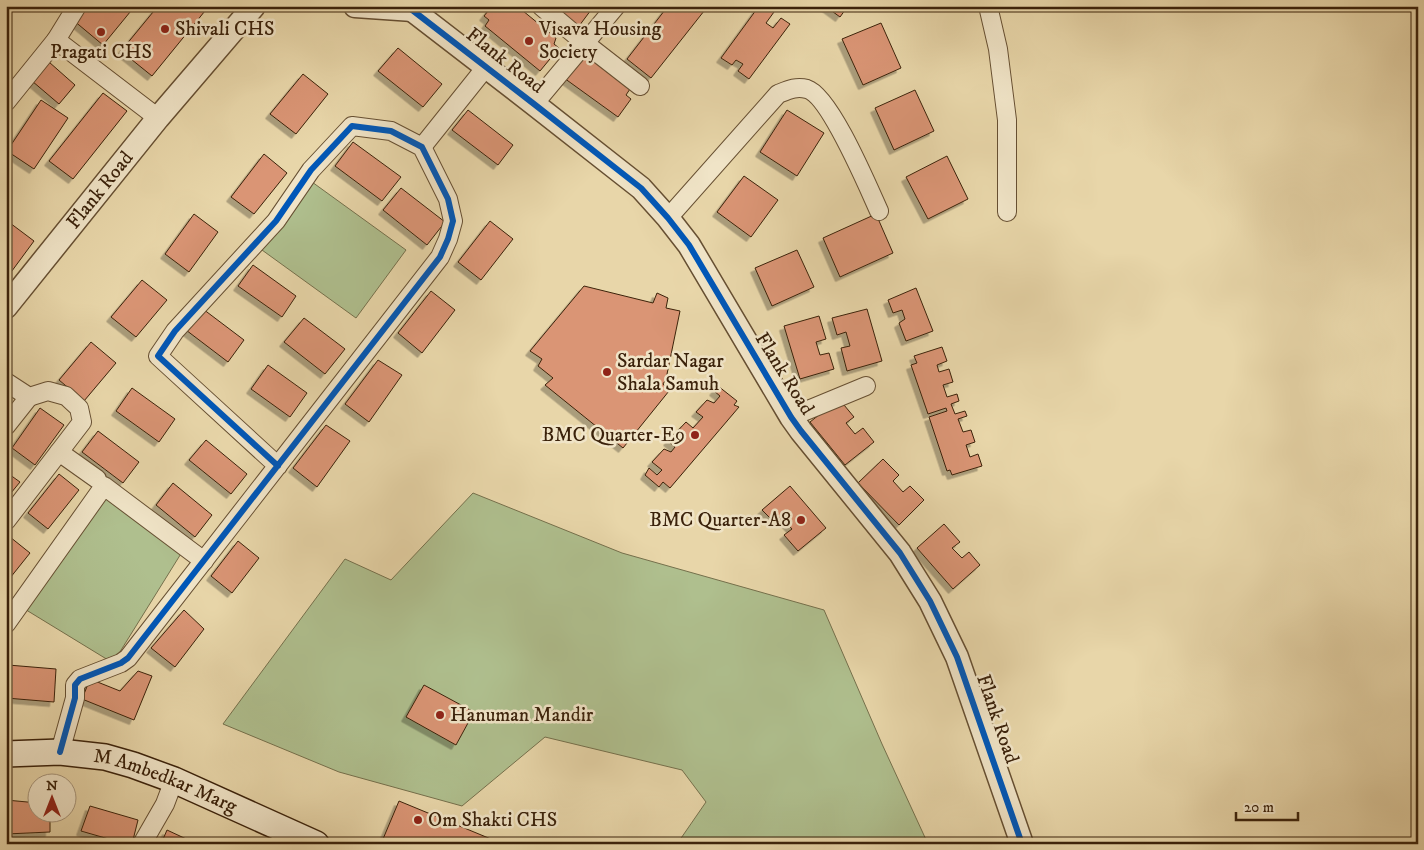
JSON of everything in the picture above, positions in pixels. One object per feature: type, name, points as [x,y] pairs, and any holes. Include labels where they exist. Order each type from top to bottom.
[{"type":"main road","name":"M Ambedkar Marg","points":[[6,754],[60,752],[105,757],[133,765],[174,780],[316,844]]},
{"type":"street","points":[[6,102],[56,40],[77,6]]},
{"type":"street","name":"Flank Road","points":[[6,307],[158,118],[254,6]]},
{"type":"street","points":[[354,6],[412,8]]},
{"type":"street","points":[[541,6],[640,86]]},
{"type":"street","points":[[534,104],[616,6]]},
{"type":"street","points":[[988,6],[998,49],[1007,120],[1007,212]]},
{"type":"street","name":"Flank Road","points":[[412,8],[641,188],[689,245],[791,418],[900,553],[930,601],[958,657],[1022,844]]},
{"type":"street","points":[[56,40],[158,118]]},
{"type":"street","points":[[422,147],[486,67]]},
{"type":"street","points":[[668,218],[778,94],[794,87],[809,90],[821,99],[846,141],[879,211]]},
{"type":"street","points":[[60,752],[75,698],[75,685],[80,679],[121,663],[128,658],[278,466],[440,257],[453,221],[448,199],[422,147],[391,131],[352,126],[311,170],[276,221],[175,331],[158,356],[278,466]]},
{"type":"street","points":[[6,382],[29,396]]},
{"type":"street","points":[[791,418],[866,386]]},
{"type":"street","points":[[6,426],[29,396],[48,391],[66,396],[78,408],[82,422],[6,521]]},
{"type":"street","points":[[59,452],[97,478]]},
{"type":"street","points":[[6,624],[104,486],[204,561]]},
{"type":"street","points":[[142,844],[166,804],[174,780]]},
{"type":"green space","points":[[312,182],[406,250],[356,318],[262,250]]},
{"type":"green space","points":[[98,489],[187,544],[113,663],[23,608]]},
{"type":"green space","points":[[473,493],[622,553],[824,610],[928,844],[677,844],[706,802],[682,770],[545,737],[462,806],[339,772],[223,724],[345,559],[391,580]]},
{"type":"building","name":"Pragati CHS","points":[[84,6],[135,6],[103,45],[73,20]]},
{"type":"building","name":"Shivali CHS","points":[[158,6],[209,6],[152,76],[121,51]]},
{"type":"building","name":"Visava Housing Society","points":[[492,6],[517,6],[556,38],[554,44],[559,48],[540,71],[485,26],[489,20],[484,16]]},
{"type":"building","points":[[551,6],[594,6],[579,26]]},
{"type":"building","points":[[668,6],[708,6],[651,78],[627,59]]},
{"type":"building","points":[[759,6],[764,6],[774,12],[766,23],[773,28],[781,18],[790,24],[749,79],[738,71],[743,64],[736,60],[732,65],[721,58]]},
{"type":"building","points":[[825,6],[848,6],[840,17]]},
{"type":"building","points":[[881,23],[901,68],[863,85],[842,39]]},
{"type":"building","points":[[398,48],[442,84],[423,107],[378,71]]},
{"type":"building","points":[[584,51],[632,86],[626,95],[631,99],[618,117],[564,78]]},
{"type":"building","points":[[49,62],[75,85],[59,104],[32,81]]},
{"type":"building","points":[[303,74],[328,94],[296,134],[270,114]]},
{"type":"building","points":[[915,90],[934,131],[894,150],[875,108]]},
{"type":"building","points":[[103,93],[127,111],[73,179],[49,161]]},
{"type":"building","points":[[41,100],[68,118],[34,169],[7,151]]},
{"type":"building","points":[[468,110],[513,145],[498,165],[452,130]]},
{"type":"building","points":[[787,110],[824,133],[797,176],[760,152]]},
{"type":"building","points":[[353,142],[401,177],[382,201],[335,166]]},
{"type":"building","points":[[264,154],[287,173],[254,214],[231,197]]},
{"type":"building","points":[[947,156],[968,199],[928,219],[906,177]]},
{"type":"building","points":[[744,176],[778,200],[751,237],[717,212]]},
{"type":"building","points":[[401,188],[445,222],[427,245],[383,210]]},
{"type":"building","points":[[194,214],[218,232],[189,272],[165,254]]},
{"type":"building","points":[[876,214],[893,253],[840,277],[823,238]]},
{"type":"building","points":[[6,220],[34,241],[6,279]]},
{"type":"building","points":[[490,221],[513,239],[481,280],[458,262]]},
{"type":"building","points":[[797,250],[814,287],[772,306],[755,268]]},
{"type":"building","points":[[253,265],[296,296],[282,317],[238,286]]},
{"type":"building","points":[[142,280],[167,300],[136,337],[111,317]]},
{"type":"building","name":"Sardar Nagar Shala Samuh","points":[[584,286],[653,303],[657,293],[668,298],[666,308],[680,311],[666,379],[663,384],[669,391],[623,448],[545,385],[553,378],[538,366],[542,359],[530,351]]},
{"type":"building","points":[[916,288],[933,331],[906,341],[899,323],[905,319],[902,310],[893,313],[888,300]]},
{"type":"building","points":[[431,291],[455,310],[422,353],[398,333]]},
{"type":"building","points":[[199,306],[244,340],[228,362],[182,327]]},
{"type":"building","points":[[867,309],[882,361],[847,371],[841,348],[850,346],[846,332],[837,335],[832,318]]},
{"type":"building","points":[[819,316],[826,339],[816,342],[820,355],[829,353],[834,369],[800,379],[784,326]]},
{"type":"building","points":[[304,318],[345,349],[325,374],[284,342]]},
{"type":"building","points":[[91,342],[116,363],[84,401],[59,380]]},
{"type":"building","points":[[942,347],[947,361],[937,365],[939,372],[949,369],[953,382],[943,385],[947,397],[957,394],[959,401],[951,404],[955,414],[965,411],[967,416],[958,419],[963,432],[971,430],[975,442],[966,445],[970,457],[978,454],[982,466],[952,475],[950,470],[947,471],[929,417],[947,411],[946,408],[928,414],[911,365],[917,363],[914,356]]},
{"type":"building","points":[[378,360],[402,375],[369,422],[345,404]]},
{"type":"building","points":[[268,365],[307,393],[290,417],[251,389]]},
{"type":"building","name":"BMC Quarter-E9","points":[[718,386],[737,401],[734,405],[739,407],[670,488],[663,482],[659,487],[645,475],[649,468],[657,475],[662,470],[652,462],[664,449],[671,452],[675,447],[668,441],[686,422],[693,428],[703,417],[696,412],[707,400],[714,403],[720,396],[714,391]]},
{"type":"building","points":[[132,388],[175,419],[159,442],[116,411]]},
{"type":"building","points":[[839,399],[854,417],[846,423],[855,434],[863,428],[874,442],[845,465],[810,422]]},
{"type":"building","points":[[40,408],[64,425],[35,465],[12,448]]},
{"type":"building","points":[[326,425],[350,441],[317,487],[293,468]]},
{"type":"building","points":[[98,431],[139,462],[123,483],[82,452]]},
{"type":"building","points":[[206,440],[247,474],[231,494],[189,460]]},
{"type":"building","points":[[883,459],[899,475],[893,481],[903,492],[910,486],[924,500],[899,525],[858,483]]},
{"type":"building","points":[[6,472],[20,482],[6,499]]},
{"type":"building","points":[[59,474],[79,490],[48,529],[28,513]]},
{"type":"building","points":[[173,483],[212,515],[195,537],[156,505]]},
{"type":"building","name":"BMC Quarter-A8","points":[[790,486],[826,528],[798,551],[784,535],[792,529],[781,517],[774,522],[762,510]]},
{"type":"building","points":[[944,524],[960,542],[952,548],[962,558],[969,552],[980,565],[953,589],[917,548]]},
{"type":"building","points":[[10,537],[30,553],[6,583],[6,542]]},
{"type":"building","points":[[238,541],[259,558],[232,593],[211,576]]},
{"type":"building","points":[[184,610],[204,629],[175,667],[151,648]]},
{"type":"building","points":[[8,665],[56,669],[54,702],[6,698]]},
{"type":"building","points":[[138,671],[152,676],[134,720],[82,699],[90,679],[120,691]]},
{"type":"building","name":"Hanuman Mandir","points":[[424,685],[474,712],[456,745],[406,717]]},
{"type":"building","points":[[6,800],[28,802],[28,822],[50,822],[50,832],[6,834]]},
{"type":"building","name":"Om Shakti CHS","points":[[399,801],[503,844],[396,844],[383,839]]},
{"type":"building","points":[[90,806],[138,820],[132,844],[81,831]]},
{"type":"building","points":[[167,830],[197,844],[161,844]]},
{"type":"cycle path","points":[[407,6],[641,188],[689,245],[791,417],[900,553],[930,601],[957,657],[1022,844]]},
{"type":"cycle path","points":[[60,752],[75,698],[75,685],[80,679],[121,663],[128,658],[440,257],[453,221],[448,199],[422,147],[391,131],[352,126],[311,170],[276,221],[175,331],[158,356],[278,466]]},
{"type":"place","name":"Shivali CHS","points":[[165,29]]},
{"type":"place","name":"Pragati CHS","points":[[101,32]]},
{"type":"place","name":"Visava Housing Society","points":[[529,41]]},
{"type":"place","name":"Sardar Nagar Shala Samuh","points":[[607,372]]},
{"type":"place","name":"BMC Quarter-E9","points":[[695,435]]},
{"type":"place","name":"BMC Quarter-A8","points":[[801,520]]},
{"type":"place","name":"Hanuman Mandir","points":[[440,715]]},
{"type":"place","name":"Om Shakti CHS","points":[[418,820]]}]
